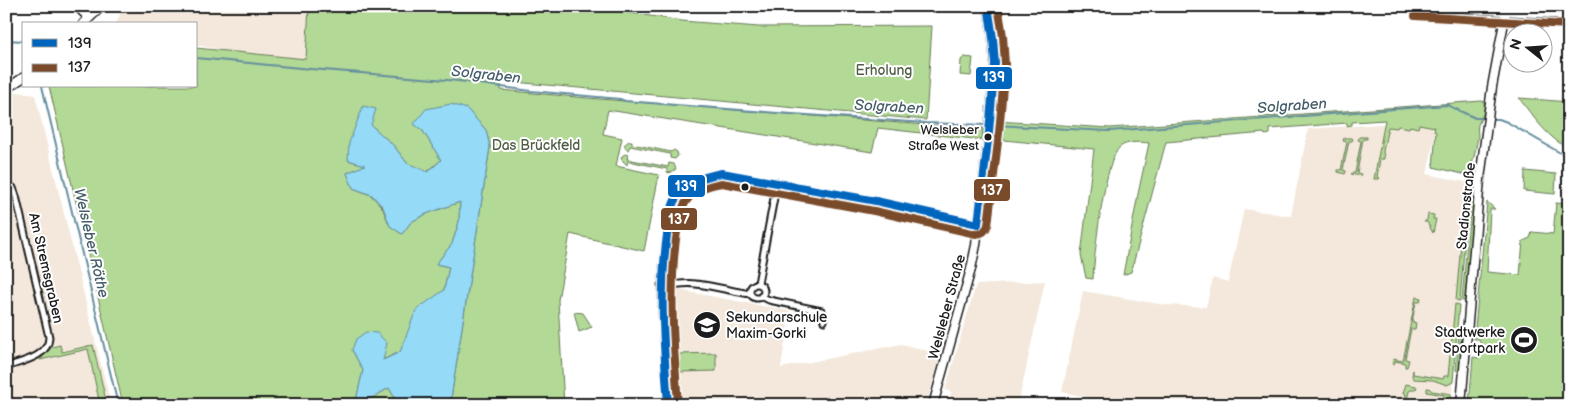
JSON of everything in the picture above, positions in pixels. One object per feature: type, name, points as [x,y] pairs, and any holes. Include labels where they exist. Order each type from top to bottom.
[{"type":"street","points":[[77,6],[86,21],[102,6]]},
{"type":"street","name":"Welsleber Straße","points":[[933,405],[971,269],[978,224],[995,64],[994,38],[988,6]]},
{"type":"street","points":[[1416,6],[1509,8],[1569,15]]},
{"type":"street","name":"Stadionstraße","points":[[1461,405],[1478,206],[1488,118],[1492,88],[1509,8]]},
{"type":"street","points":[[6,89],[22,78]]},
{"type":"street","points":[[668,405],[661,285],[672,207],[678,195],[687,185],[713,174],[722,173],[868,200],[978,224]]},
{"type":"street","points":[[758,283],[777,182]]},
{"type":"street","name":"Am Stremsgraben","points":[[6,183],[13,188],[16,196],[49,337],[46,349],[41,354],[6,367]]},
{"type":"street","points":[[750,294],[751,286],[758,283]]},
{"type":"street","points":[[661,285],[696,284],[750,294],[754,298],[764,293],[764,288],[758,283]]},
{"type":"street","points":[[761,296],[769,300],[822,311],[824,321]]},
{"type":"shaded area","points":[[123,6],[309,6],[306,59],[233,52],[198,45],[198,22],[117,22]]},
{"type":"shaded area","points":[[6,90],[35,95],[111,405],[6,405]]},
{"type":"shaded area","points":[[1438,120],[1427,174],[1470,183],[1451,405],[1096,405],[1097,399],[1062,392],[1083,291],[1165,305],[1206,307],[1213,278],[1228,282],[1244,209],[1291,216],[1308,129]]},
{"type":"shaded area","points":[[1045,281],[1018,405],[948,405],[951,392],[945,390],[976,285]]},
{"type":"shaded area","points":[[662,287],[790,311],[781,368],[901,344],[941,354],[926,405],[670,405]]},
{"type":"green space","points":[[309,6],[586,6],[682,21],[759,27],[932,26],[926,120],[514,82],[501,77],[501,90],[983,128],[982,140],[878,128],[872,152],[608,110],[603,134],[622,138],[616,166],[659,175],[644,251],[570,234],[558,300],[564,405],[450,405],[490,147],[486,130],[467,109],[414,124],[423,131],[441,160],[427,172],[407,163],[394,146],[371,125],[348,160],[366,165],[347,173],[353,188],[371,195],[382,207],[390,226],[402,234],[411,222],[426,214],[460,202],[459,222],[452,244],[436,264],[449,267],[444,290],[400,352],[382,360],[352,350],[363,370],[355,405],[123,405],[49,88],[198,88],[198,48],[306,59]]},
{"type":"green space","points":[[964,57],[973,58],[971,76],[960,75],[961,60]]},
{"type":"green space","points":[[1519,98],[1569,102],[1569,149],[1547,133]]},
{"type":"green space","points":[[1484,102],[1484,109],[1478,125],[1478,137],[1470,173],[1463,174],[1433,167],[1435,127],[1419,124],[1418,128],[1410,126],[1409,128],[1388,127],[1383,151],[1384,159],[1380,159],[1377,177],[1380,178],[1374,179],[1385,120],[1352,122],[1352,125],[1347,126],[1347,123],[1270,129],[1270,134],[1265,135],[1264,133],[1166,142],[1131,272],[1123,275],[1149,143],[1134,142],[1123,145],[1114,156],[1109,170],[1101,210],[1093,279],[1086,278],[1081,255],[1094,149],[994,139],[996,121],[1110,128]]},
{"type":"green space","points":[[1359,137],[1367,137],[1367,139],[1363,139],[1357,173],[1361,174],[1360,176],[1351,174],[1355,173],[1361,141],[1358,140]]},
{"type":"green space","points":[[1344,138],[1353,139],[1349,141],[1343,170],[1346,171],[1345,174],[1338,172],[1338,170],[1341,170],[1347,142],[1343,141]]},
{"type":"green space","points":[[632,141],[632,144],[671,152],[674,150],[678,156],[675,159],[670,158],[670,154],[630,146],[628,150],[624,145]]},
{"type":"green space","points":[[625,154],[628,155],[627,159],[668,167],[669,163],[674,164],[676,169],[670,173],[667,172],[667,169],[628,161],[627,165],[621,159]]},
{"type":"green space","points":[[1525,171],[1556,174],[1555,194],[1524,191]]},
{"type":"green space","points":[[1475,191],[1465,301],[1462,301],[1471,195]]},
{"type":"green space","name":"Stadtwerke Sportpark","points":[[1487,202],[1495,209],[1490,209],[1487,272],[1520,275],[1523,241],[1530,238],[1532,232],[1553,234],[1556,203],[1569,204],[1569,208],[1565,208],[1565,212],[1569,213],[1569,405],[1469,405],[1473,357],[1478,358],[1482,349],[1479,339],[1474,339]]},
{"type":"green space","points":[[1428,214],[1434,215],[1433,219],[1436,219],[1433,233],[1427,222],[1424,222],[1427,220]]},
{"type":"green space","points":[[1461,224],[1466,225],[1460,301],[1456,300],[1462,232]]},
{"type":"green space","points":[[1416,297],[1421,298],[1420,302],[1416,302],[1412,322],[1416,323],[1415,329],[1411,329],[1405,359],[1409,360],[1407,367],[1405,367],[1405,363],[1395,361],[1394,365],[1392,364],[1393,359],[1403,361]]},
{"type":"green space","points":[[1455,304],[1459,305],[1453,382],[1447,385],[1433,380],[1414,379],[1412,376],[1413,370],[1413,374],[1443,379],[1444,376],[1448,376]]},
{"type":"green space","points":[[574,312],[583,313],[592,327],[579,332]]},
{"type":"green space","points":[[1459,334],[1463,334],[1459,373],[1456,370]]},
{"type":"green space","points":[[60,345],[62,352],[93,345],[107,405],[100,405],[88,349],[40,360],[52,347]]},
{"type":"green space","points":[[716,353],[716,371],[680,372],[679,354]]},
{"type":"green space","points":[[1406,384],[1416,386],[1417,388],[1409,391],[1406,405],[1404,405],[1406,394],[1403,393]]},
{"type":"green space","points":[[389,388],[396,400],[409,405],[360,405]]},
{"type":"green space","points":[[1427,388],[1432,391],[1451,394],[1453,405],[1449,405],[1449,402],[1444,402],[1444,395],[1427,392]]},
{"type":"water","points":[[451,104],[467,109],[486,130],[490,147],[450,405],[409,405],[396,400],[389,388],[360,405],[355,405],[363,370],[352,350],[356,339],[366,332],[377,333],[387,343],[383,360],[400,352],[416,310],[444,290],[449,267],[436,264],[452,244],[459,222],[460,202],[426,214],[411,222],[402,234],[390,226],[383,207],[372,195],[353,188],[347,173],[365,165],[348,160],[349,143],[363,106],[376,109],[371,125],[394,146],[407,163],[428,172],[441,160],[423,131],[414,124],[426,109]]},
{"type":"waterway","name":"Solgraben","points":[[6,40],[22,41]]},
{"type":"waterway","name":"Solgraben","points":[[198,58],[459,81],[625,101],[925,123],[988,125]]},
{"type":"waterway","name":"Welsleber Röthe","points":[[42,88],[118,405]]},
{"type":"waterway","name":"Solgraben","points":[[993,125],[1109,131],[1447,105],[1475,118],[1484,118]]},
{"type":"waterway","name":"Solgraben","points":[[1489,119],[1499,119],[1507,122],[1569,158]]},
{"type":"railway","points":[[6,12],[16,6]]},
{"type":"transit line","name":"139","points":[[978,224],[995,64],[988,6]]},
{"type":"transit line","name":"137","points":[[678,404],[673,322],[673,280],[677,229],[685,203],[699,190],[722,183],[874,211],[976,234],[985,230],[988,225],[1005,64],[998,6]]},
{"type":"transit line","name":"137","points":[[1415,16],[1568,25]]},
{"type":"transit line","name":"139","points":[[668,405],[663,320],[665,256],[669,220],[673,204],[682,190],[692,183],[722,173],[876,201],[978,224]]},
{"type":"place","name":"Welsleber Straße West","points":[[988,137]]},
{"type":"place","name":"Sekundarschule Maxim-Gorki","points":[[707,325]]},
{"type":"place","name":"Stadtwerke Sportpark","points":[[1524,340]]},
{"type":"park label","name":"Erholung","points":[[884,70]]},
{"type":"park label","name":"Das Brückfeld","points":[[536,145]]}]
